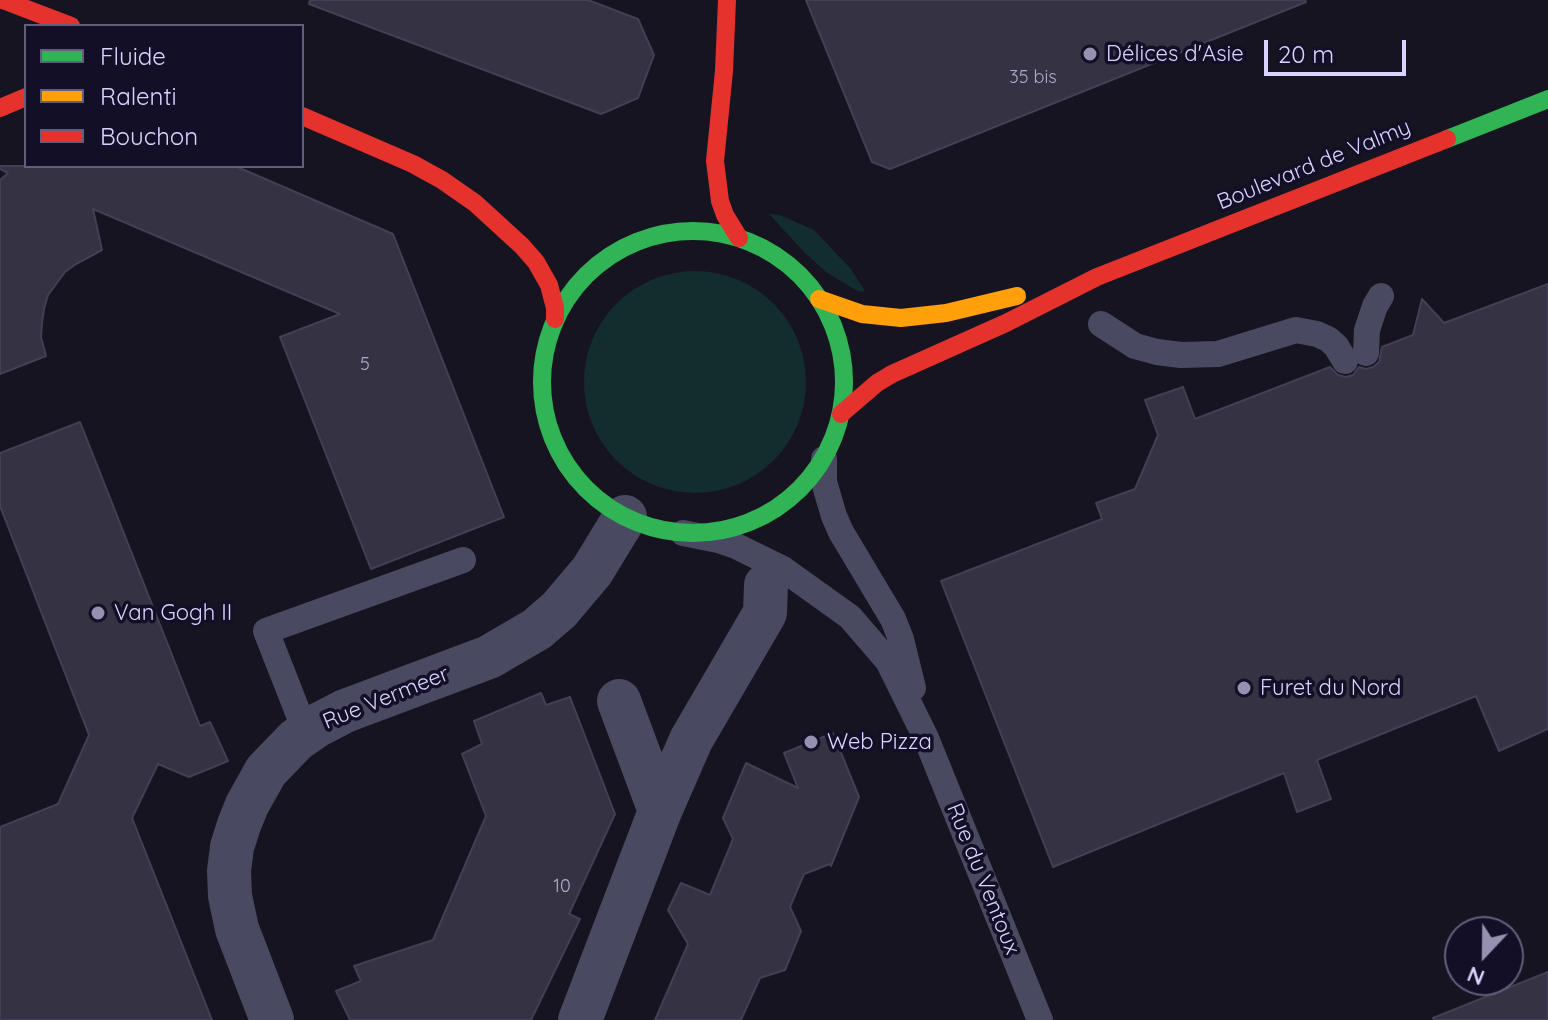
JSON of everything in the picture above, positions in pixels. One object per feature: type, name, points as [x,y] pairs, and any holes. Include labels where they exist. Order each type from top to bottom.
[{"type":"street","points":[[3,0],[66,24]]},
{"type":"street","points":[[727,0],[715,161],[720,201],[739,238]]},
{"type":"street","points":[[0,108],[24,98]]},
{"type":"street","name":"Boulevard de Valmy","points":[[841,414],[892,374],[1006,323],[1097,277],[1548,99]]},
{"type":"street","points":[[304,117],[413,164],[475,203],[536,262],[549,285],[555,319]]},
{"type":"street","points":[[674,232],[718,233],[739,238],[784,261],[804,279],[819,299],[840,346],[844,380],[841,414],[824,459],[793,495],[764,516],[731,528],[683,533],[644,525],[625,517],[607,507],[576,479],[564,461],[547,422],[543,402],[543,360],[555,319],[565,301],[594,268],[612,254],[631,244],[674,232]]},
{"type":"street","name":"Boulevard de Valmy","points":[[819,299],[862,314],[901,318],[969,308],[1097,277]]},
{"type":"street","name":"Rue Vermeer","points":[[272,1020],[237,929],[230,896],[229,871],[239,825],[266,771],[306,733],[345,711],[489,657],[537,629],[559,610],[592,571],[625,517]]},
{"type":"street","points":[[580,1020],[660,811],[691,740],[765,613],[766,585]]},
{"type":"street","points":[[619,701],[660,811]]},
{"type":"lane","points":[[1101,324],[1135,346],[1157,352],[1218,354],[1296,330],[1317,334],[1356,357],[1381,296]]},
{"type":"lane","name":"Rue du Ventoux","points":[[824,459],[824,482],[841,532],[893,619],[901,639],[926,738]]},
{"type":"lane","name":"Rue du Ventoux","points":[[683,533],[718,540],[760,556],[810,587],[850,617],[888,661],[926,738],[1040,1020]]},
{"type":"lane","points":[[306,733],[266,631],[463,560]]},
{"type":"green space","points":[[769,214],[780,215],[814,230],[851,269],[865,291],[854,289],[826,272]]},
{"type":"green space","points":[[695,271],[738,279],[774,303],[798,339],[806,382],[798,425],[774,461],[738,485],[695,493],[652,485],[616,461],[592,425],[584,382],[592,339],[616,303],[652,279]]},
{"type":"building","points":[[310,0],[588,0],[638,19],[654,55],[638,98],[601,114],[309,4]]},
{"type":"building","points":[[806,0],[1306,2],[890,169],[872,162]]},
{"type":"building","points":[[0,166],[240,168],[393,234],[504,517],[371,569],[280,337],[340,314],[93,209],[102,250],[65,272],[48,295],[41,337],[46,356],[0,374],[0,180],[8,173]]},
{"type":"building","points":[[1548,284],[1548,729],[1499,751],[1476,696],[1317,760],[1331,799],[1297,812],[1284,773],[1053,867],[941,581],[1102,519],[1096,503],[1135,489],[1158,435],[1145,400],[1183,387],[1195,419],[1330,367],[1338,375],[1353,375],[1359,367],[1366,369],[1379,362],[1382,347],[1413,335],[1422,299],[1444,323]]},
{"type":"building","name":"Van Gogh II","points":[[80,422],[200,726],[210,722],[228,761],[189,777],[158,764],[132,818],[212,1020],[0,1020],[0,827],[58,804],[89,735],[0,506],[0,453]]},
{"type":"building","points":[[541,693],[546,705],[570,697],[615,814],[569,914],[580,919],[531,1020],[350,1020],[336,991],[361,981],[354,966],[433,940],[486,816],[462,754],[482,744],[474,721]]},
{"type":"building","points":[[833,733],[859,797],[831,866],[804,874],[790,907],[801,931],[785,970],[760,978],[741,1020],[655,1020],[688,944],[668,910],[681,883],[710,895],[733,839],[723,818],[746,763],[798,788],[784,753]]},
{"type":"building","points":[[1548,972],[1548,1020],[1433,1018],[1488,996],[1524,996],[1524,982]]},
{"type":"traffic: fast","points":[[1447,139],[1548,99]]},
{"type":"traffic: fast","points":[[693,231],[722,234],[751,242],[777,256],[800,275],[819,298],[833,324],[841,353],[844,382],[841,411],[833,440],[819,466],[800,489],[777,508],[751,522],[722,530],[693,533],[664,530],[635,522],[609,508],[586,489],[567,466],[553,440],[545,411],[542,382],[545,353],[553,324],[567,298],[586,275],[609,256],[635,242],[664,234],[693,231]]},
{"type":"traffic: slow","points":[[819,299],[862,314],[901,318],[946,313],[1017,296]]},
{"type":"traffic: jam","points":[[3,0],[66,24]]},
{"type":"traffic: jam","points":[[727,0],[715,161],[720,201],[739,238]]},
{"type":"traffic: jam","points":[[0,108],[24,98]]},
{"type":"traffic: jam","points":[[304,117],[413,164],[475,203],[536,262],[549,285],[555,319]]},
{"type":"traffic: jam","points":[[841,414],[892,374],[1006,323],[1097,277],[1447,139]]},
{"type":"place","name":"Délices d'Asie","points":[[1090,54]]},
{"type":"place","name":"Van Gogh II","points":[[98,613]]},
{"type":"place","name":"Furet du Nord","points":[[1244,688]]},
{"type":"place","name":"Web Pizza","points":[[811,742]]}]
